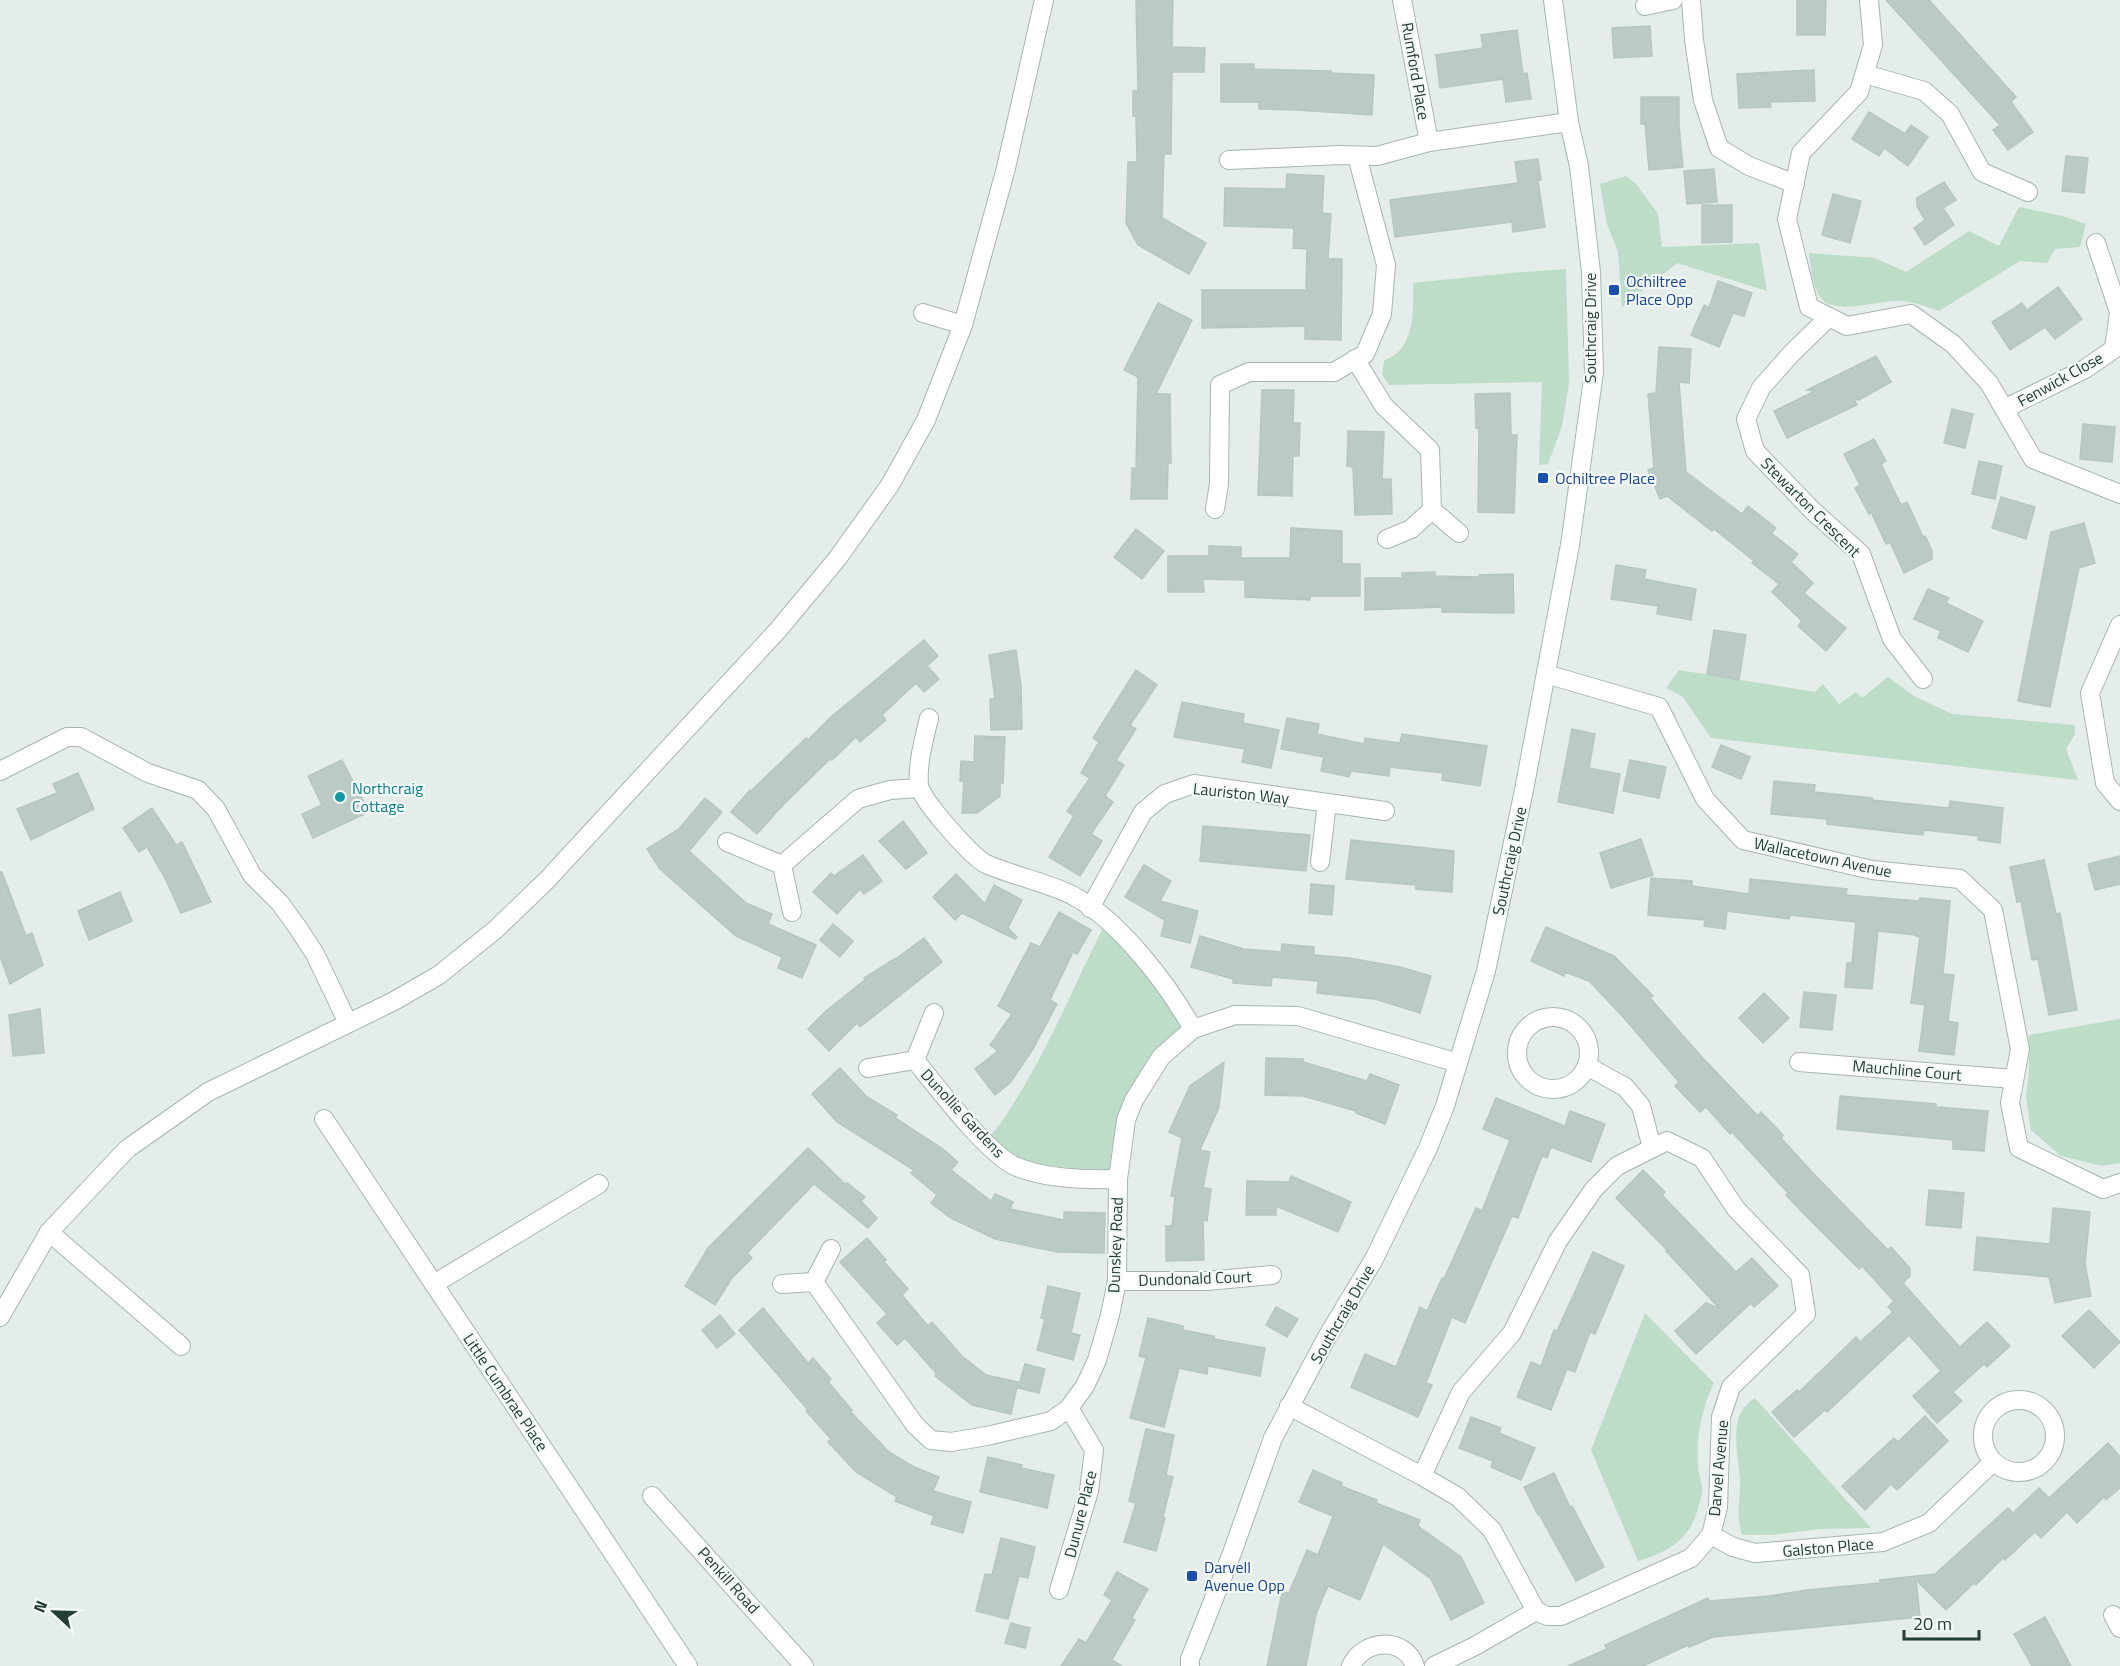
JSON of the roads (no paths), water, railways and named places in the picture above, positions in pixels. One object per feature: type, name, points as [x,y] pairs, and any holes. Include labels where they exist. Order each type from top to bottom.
[{"type":"street","points":[[0,1317],[49,1232],[127,1149],[208,1092],[394,1001],[439,975],[495,930],[546,881],[778,630],[837,559],[890,484],[926,420],[963,326],[1006,168],[1044,0]]},
{"type":"street","name":"Rumford Place","points":[[1402,0],[1429,142]]},
{"type":"street","name":"Southcraig Drive","points":[[1190,1666],[1190,1659],[1273,1438],[1374,1259],[1428,1148],[1445,1106],[1486,971],[1524,790],[1570,545],[1594,372],[1591,272],[1579,166],[1569,122],[1553,0]]},
{"type":"street","points":[[1645,6],[1673,0]]},
{"type":"street","points":[[1691,0],[1702,100],[1719,148],[1749,166],[1795,184]]},
{"type":"street","points":[[1869,0],[1873,45],[1859,92],[1801,153],[1787,219],[1809,308],[1847,326],[1911,314],[1953,344],[1989,384],[2033,459],[2120,494]]},
{"type":"street","points":[[1865,74],[1924,91],[1950,114],[1982,172],[2028,192]]},
{"type":"street","points":[[1229,160],[1377,156],[1429,142],[1569,122]]},
{"type":"street","points":[[1215,508],[1219,484],[1220,385],[1249,372],[1334,372],[1365,354],[1382,314],[1386,265],[1357,156]]},
{"type":"street","name":"Fenwick Close","points":[[2004,409],[2085,369],[2114,349],[2119,312],[2096,243]]},
{"type":"street","points":[[922,313],[963,326]]},
{"type":"street","name":"Stewarton Crescent","points":[[1828,317],[1761,388],[1746,419],[1755,451],[1813,511],[1861,554],[1892,639],[1923,679]]},
{"type":"street","points":[[1355,359],[1384,406],[1430,450],[1432,510],[1459,533]]},
{"type":"street","points":[[1387,539],[1411,529],[1432,510]]},
{"type":"street","points":[[2120,625],[2090,693],[2105,783],[2120,801]]},
{"type":"street","name":"Wallacetown Avenue","points":[[1546,674],[1659,707],[1705,799],[1743,840],[1872,870],[1960,879],[1994,910],[2020,1049],[2010,1103],[2019,1148],[2103,1189],[2120,1183]]},
{"type":"street","points":[[929,718],[920,759],[919,788],[940,819],[983,862],[1072,896],[1113,926],[1138,951],[1183,1011],[1193,1029]]},
{"type":"street","points":[[0,771],[67,737],[81,737],[148,773],[198,790],[216,809],[252,875],[280,903],[304,936],[348,1023]]},
{"type":"street","name":"Lauriston Way","points":[[1090,908],[1143,812],[1165,794],[1194,784],[1385,811]]},
{"type":"street","points":[[782,865],[858,799],[890,790],[919,788]]},
{"type":"street","points":[[1320,862],[1327,803]]},
{"type":"street","points":[[727,843],[782,865]]},
{"type":"street","points":[[782,865],[792,912]]},
{"type":"street","name":"Dunollie Gardens","points":[[915,1060],[934,1013]]},
{"type":"street","name":"Dunskey Road","points":[[814,1282],[915,1425],[932,1440],[951,1442],[1051,1421],[1069,1408],[1085,1386],[1097,1360],[1110,1316],[1117,1281],[1118,1179],[1126,1120],[1134,1100],[1161,1057],[1193,1029],[1235,1015],[1298,1016],[1458,1064]]},
{"type":"street","points":[[1552,1017],[1564,1019],[1575,1024],[1588,1043],[1587,1066],[1581,1077],[1571,1084],[1560,1089],[1548,1089],[1536,1085],[1520,1068],[1517,1056],[1518,1044],[1523,1033],[1541,1019],[1552,1017]]},
{"type":"street","name":"Dunollie Gardens","points":[[868,1068],[915,1060]]},
{"type":"street","name":"Dunollie Gardens","points":[[915,1060],[994,1151],[1015,1167],[1038,1174],[1118,1179]]},
{"type":"street","name":"Mauchline Court","points":[[1799,1062],[2014,1079]]},
{"type":"street","points":[[1587,1066],[1625,1087],[1641,1106],[1652,1149]]},
{"type":"street","name":"Little Cumbrae Place","points":[[324,1119],[688,1666]]},
{"type":"street","name":"Darvel Avenue","points":[[1422,1476],[1461,1392],[1512,1333],[1558,1241],[1594,1189],[1617,1167],[1667,1141],[1702,1158],[1736,1209],[1800,1275],[1806,1314],[1731,1387],[1721,1417],[1718,1507],[1711,1535],[1691,1558],[1561,1616],[1547,1616],[1536,1611]]},
{"type":"street","points":[[434,1284],[599,1184]]},
{"type":"street","points":[[49,1232],[181,1347]]},
{"type":"street","points":[[782,1284],[814,1282],[831,1249]]},
{"type":"street","name":"Dundonald Court","points":[[1117,1281],[1206,1281],[1272,1275]]},
{"type":"street","points":[[1289,1406],[1458,1497],[1492,1530],[1536,1611],[1475,1646],[1434,1666]]},
{"type":"street","name":"Dunure Place","points":[[1059,1590],[1089,1491],[1094,1450],[1069,1408]]},
{"type":"street","name":"Galston Place","points":[[1711,1535],[1732,1547],[1755,1553],[1883,1542],[1929,1523],[1993,1462]]},
{"type":"street","name":"Penkill Road","points":[[652,1496],[804,1666]]},
{"type":"street","points":[[1351,1666],[1354,1659],[1367,1648],[1378,1644],[1388,1644],[1405,1651],[1415,1666]]},
{"type":"place","name":"Ochiltree Place Opp","points":[[1614,290]]},
{"type":"place","name":"Ochiltree Place","points":[[1543,478]]},
{"type":"place","name":"Northcraig Cottage","points":[[340,797]]},
{"type":"place","name":"Darvell Avenue Opp","points":[[1192,1576]]}]
